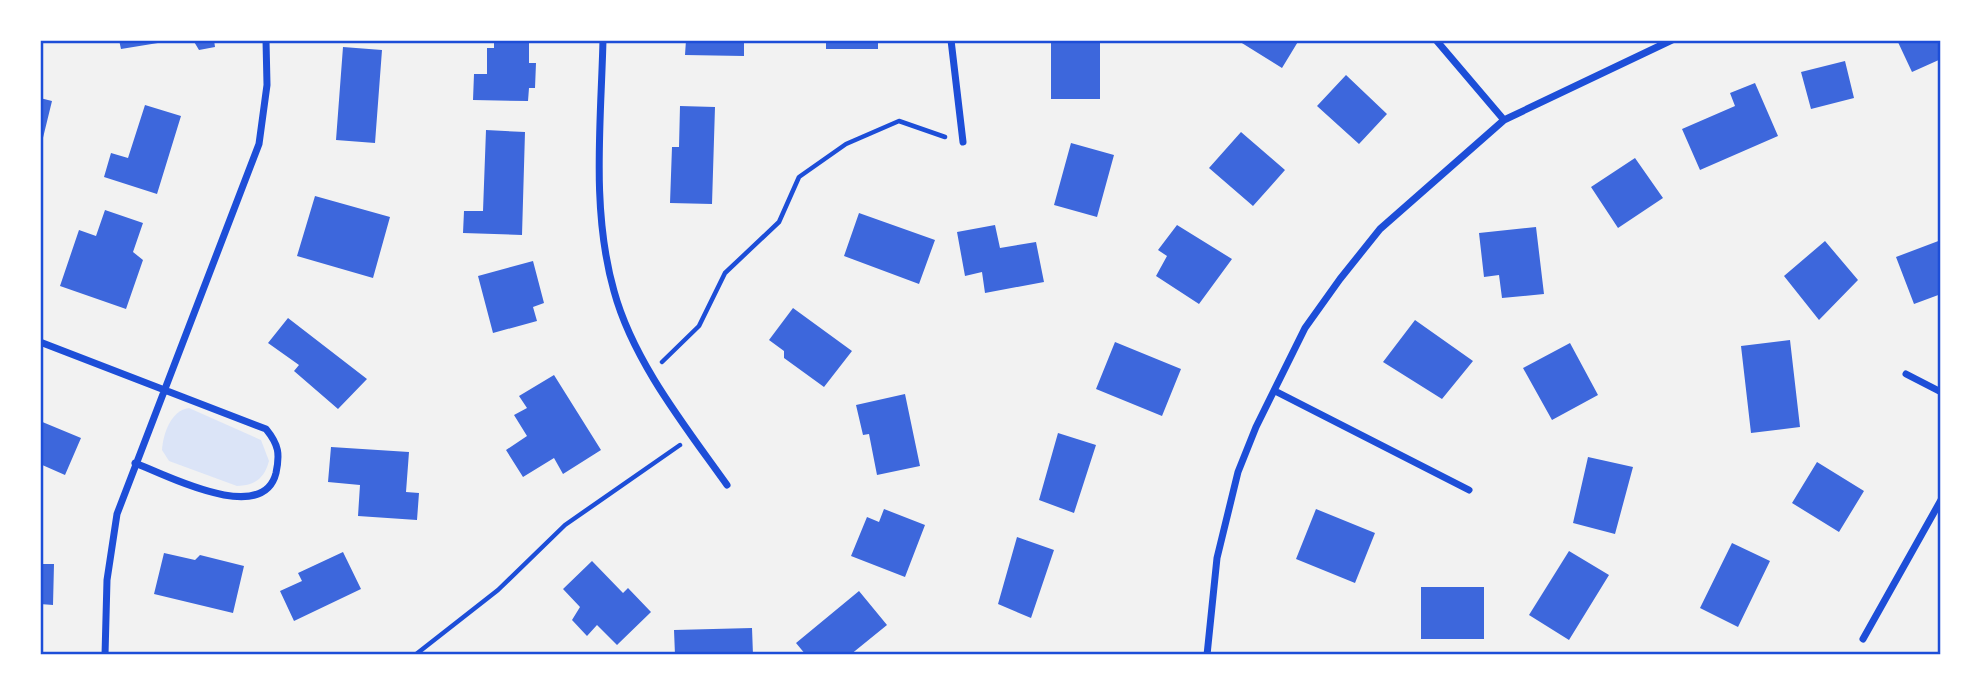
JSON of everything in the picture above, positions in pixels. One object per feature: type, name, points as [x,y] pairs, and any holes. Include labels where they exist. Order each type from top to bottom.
[{"type":"street","points":[[105,655],[110,546],[135,463],[259,144],[267,85],[266,40]]},
{"type":"street","points":[[603,40],[600,200],[602,230],[617,302],[652,372],[727,485]]},
{"type":"street","points":[[951,40],[962,142]]},
{"type":"street","points":[[1436,40],[1504,120]]},
{"type":"street","points":[[1207,655],[1217,558],[1238,472],[1306,328],[1380,229],[1504,120],[1672,40]]},
{"type":"street","points":[[40,342],[266,429],[276,441],[280,454],[275,478],[260,495],[240,499],[135,463]]},
{"type":"street","points":[[1906,374],[1941,391]]},
{"type":"street","points":[[1275,391],[1469,490]]},
{"type":"street","points":[[1863,639],[1941,500]]},
{"type":"path","points":[[652,372],[699,326],[725,273],[779,222],[799,177],[819,161],[846,144],[899,121],[962,142]]},
{"type":"path","points":[[415,655],[498,590],[565,525],[692,436]]},
{"type":"shaded area","points":[[189,408],[261,440],[269,461],[261,477],[249,484],[237,486],[169,461],[162,450],[166,430],[177,413]]},
{"type":"building","points":[[119,40],[164,40],[164,42],[121,49]]},
{"type":"building","points":[[193,40],[214,40],[215,47],[199,50]]},
{"type":"building","points":[[494,40],[529,40],[529,63],[536,63],[535,88],[529,88],[528,101],[473,100],[474,74],[487,74],[487,48],[494,48]]},
{"type":"building","points":[[686,40],[744,40],[744,56],[685,55]]},
{"type":"building","points":[[826,40],[878,40],[878,49],[826,49]]},
{"type":"building","points":[[1051,40],[1100,40],[1100,99],[1051,99]]},
{"type":"building","points":[[1237,40],[1299,40],[1282,68]]},
{"type":"building","points":[[1897,40],[1941,40],[1941,59],[1912,72]]},
{"type":"building","points":[[343,47],[382,50],[375,143],[336,140]]},
{"type":"building","points":[[1845,61],[1854,98],[1811,109],[1801,72]]},
{"type":"building","points":[[1346,75],[1387,114],[1359,144],[1317,106]]},
{"type":"building","points":[[1755,83],[1778,136],[1700,170],[1682,129],[1735,106],[1730,93]]},
{"type":"building","points":[[40,98],[52,101],[41,146],[40,146]]},
{"type":"building","points":[[145,105],[181,116],[157,194],[104,177],[111,153],[128,158]]},
{"type":"building","points":[[680,106],[715,107],[712,204],[670,203],[672,147],[679,147]]},
{"type":"building","points":[[486,130],[525,132],[522,235],[463,233],[464,211],[483,211]]},
{"type":"building","points":[[1241,132],[1285,170],[1253,206],[1209,168]]},
{"type":"building","points":[[1071,143],[1114,155],[1097,217],[1054,205]]},
{"type":"building","points":[[1635,158],[1663,198],[1618,228],[1591,187]]},
{"type":"building","points":[[315,196],[390,217],[373,278],[297,256]]},
{"type":"building","points":[[105,210],[143,223],[133,252],[143,260],[126,309],[60,286],[79,230],[96,236]]},
{"type":"building","points":[[859,213],[935,240],[919,284],[844,256]]},
{"type":"building","points":[[995,225],[1000,248],[1036,242],[1044,282],[985,293],[982,272],[965,276],[957,232]]},
{"type":"building","points":[[1177,225],[1232,259],[1199,304],[1156,276],[1167,256],[1158,250]]},
{"type":"building","points":[[1536,227],[1544,294],[1502,298],[1499,275],[1484,277],[1479,233]]},
{"type":"building","points":[[1941,240],[1941,294],[1914,304],[1896,257]]},
{"type":"building","points":[[1825,241],[1858,280],[1819,320],[1784,276]]},
{"type":"building","points":[[533,261],[544,303],[533,307],[537,321],[493,333],[478,276]]},
{"type":"building","points":[[793,308],[852,351],[824,387],[784,358],[784,351],[769,340]]},
{"type":"building","points":[[288,318],[367,379],[338,409],[294,371],[299,365],[268,343]]},
{"type":"building","points":[[1415,320],[1473,361],[1442,399],[1383,362]]},
{"type":"building","points":[[1790,340],[1800,427],[1751,433],[1741,346]]},
{"type":"building","points":[[1115,342],[1181,369],[1162,416],[1096,389]]},
{"type":"building","points":[[1570,343],[1598,395],[1552,420],[1523,368]]},
{"type":"building","points":[[554,375],[601,450],[563,474],[554,458],[523,477],[506,450],[527,436],[514,415],[527,408],[519,396]]},
{"type":"building","points":[[905,394],[920,466],[877,475],[869,434],[863,435],[856,405]]},
{"type":"building","points":[[40,421],[81,438],[65,475],[40,464]]},
{"type":"building","points":[[1058,433],[1096,445],[1074,513],[1039,500]]},
{"type":"building","points":[[331,447],[409,452],[406,492],[419,493],[417,520],[358,516],[360,485],[328,482]]},
{"type":"building","points":[[1588,457],[1633,467],[1615,534],[1573,523]]},
{"type":"building","points":[[1817,462],[1864,491],[1839,532],[1792,503]]},
{"type":"building","points":[[884,509],[925,525],[905,577],[851,556],[867,517],[879,522]]},
{"type":"building","points":[[1316,509],[1375,533],[1355,583],[1296,559]]},
{"type":"building","points":[[1017,537],[1054,550],[1031,618],[998,604]]},
{"type":"building","points":[[1732,543],[1770,561],[1738,627],[1700,608]]},
{"type":"building","points":[[1569,551],[1609,575],[1569,640],[1529,615]]},
{"type":"building","points":[[343,552],[361,589],[294,621],[280,591],[302,581],[298,573]]},
{"type":"building","points":[[164,553],[195,560],[200,555],[244,566],[233,613],[154,594]]},
{"type":"building","points":[[592,561],[623,593],[628,588],[651,612],[617,645],[597,625],[587,636],[572,620],[580,607],[563,589]]},
{"type":"building","points":[[40,564],[54,564],[53,605],[40,604]]},
{"type":"building","points":[[1421,587],[1484,587],[1484,639],[1421,639]]},
{"type":"building","points":[[859,591],[887,625],[850,655],[806,655],[796,643]]},
{"type":"building","points":[[752,628],[753,655],[675,655],[674,630]]}]
